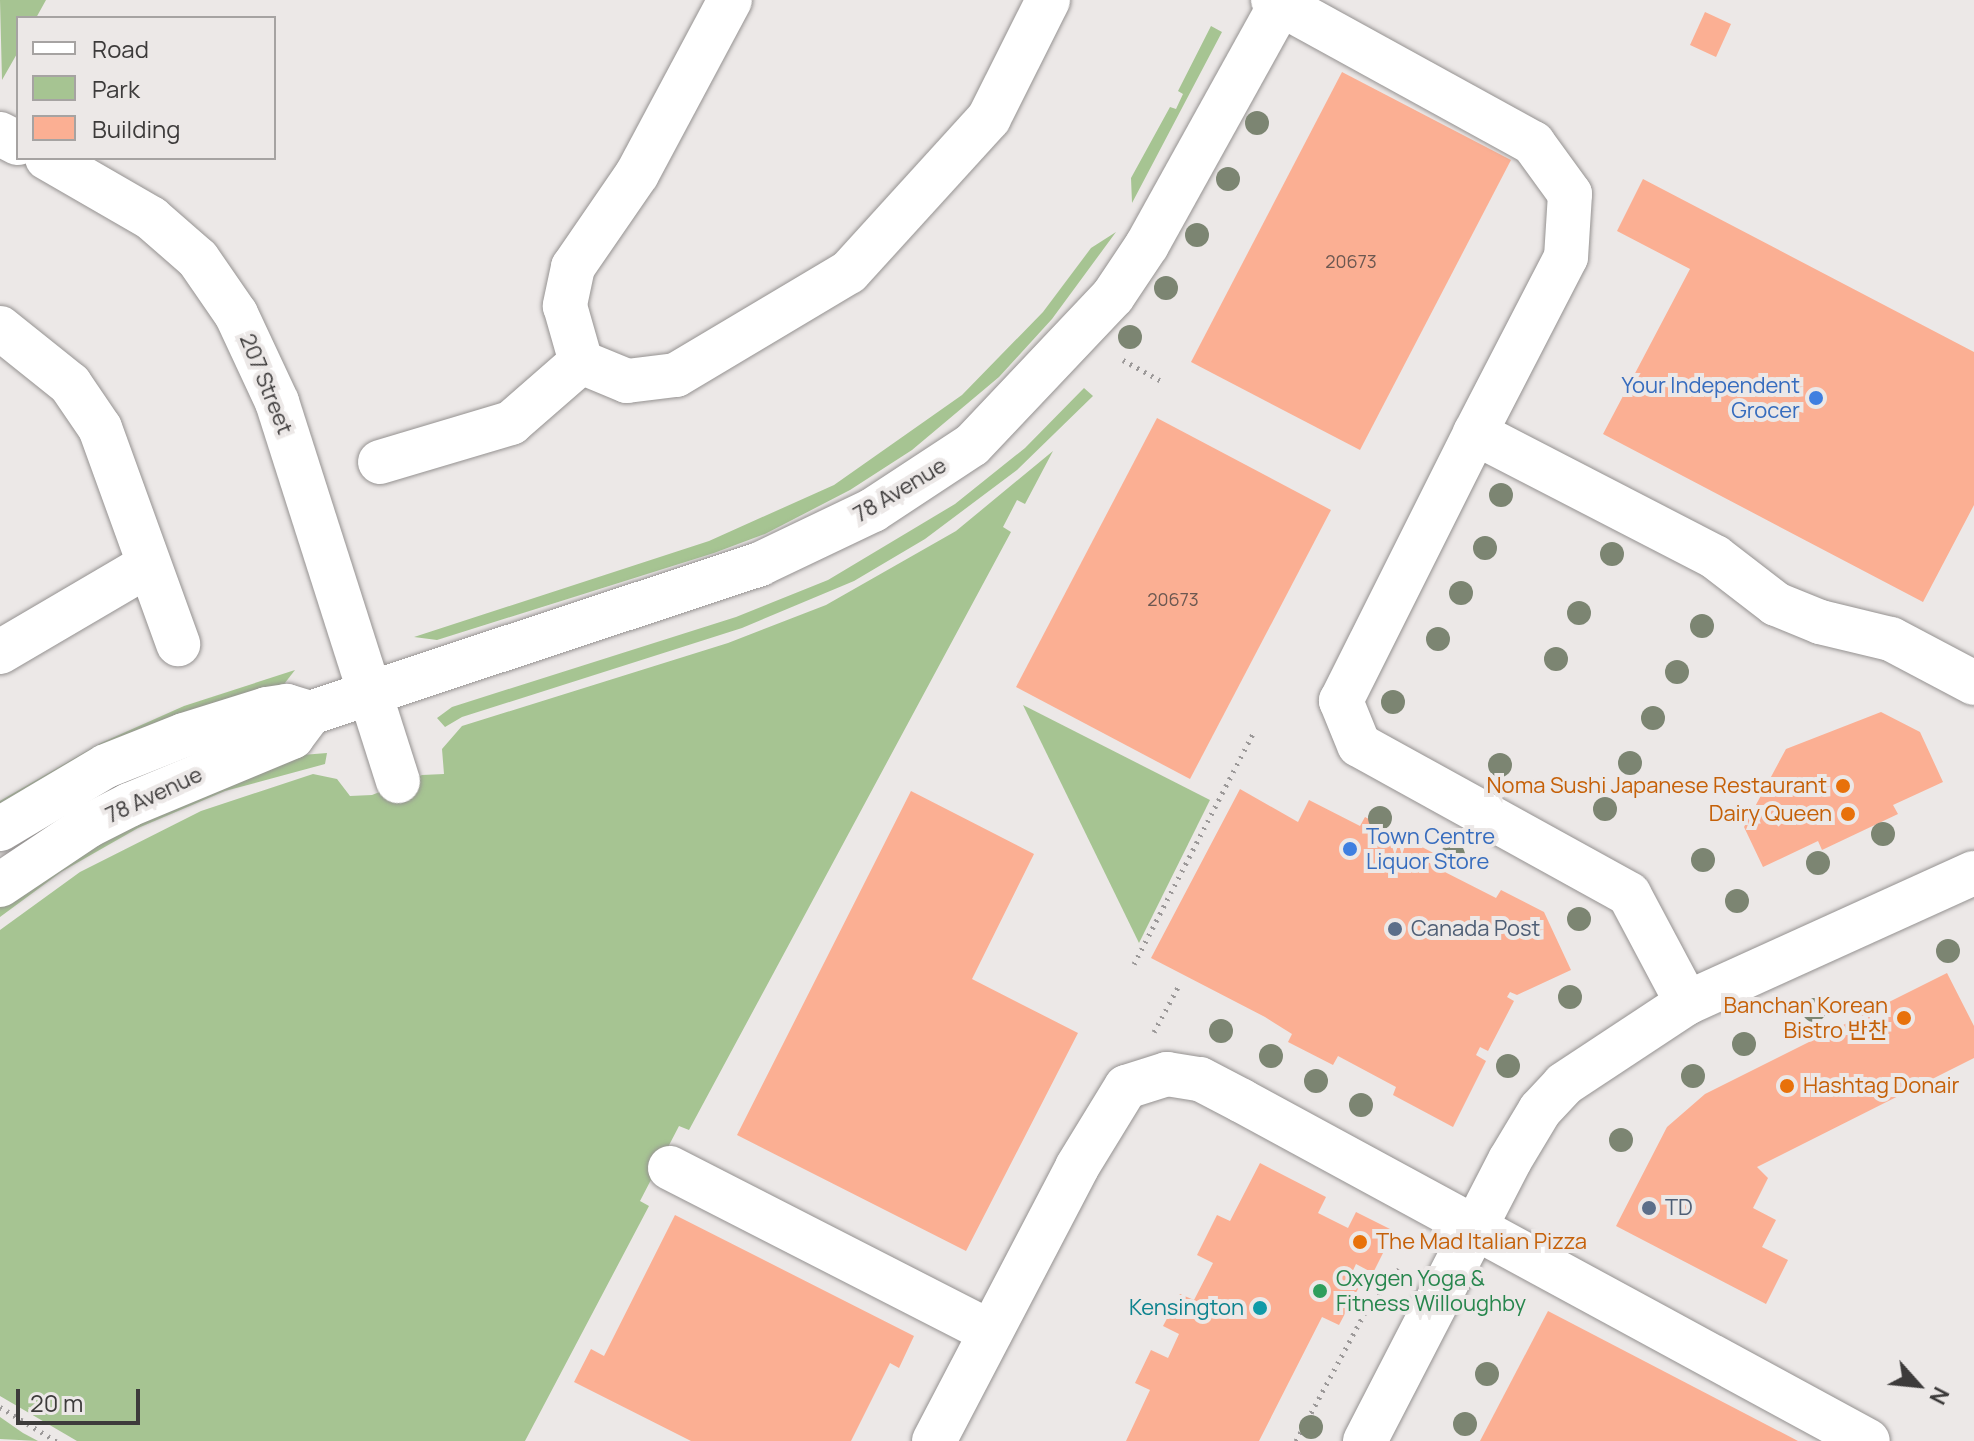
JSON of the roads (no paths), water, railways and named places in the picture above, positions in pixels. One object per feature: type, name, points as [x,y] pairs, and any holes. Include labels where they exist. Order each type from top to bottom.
[{"type":"street","points":[[581,362],[565,306],[573,267],[637,174],[730,0]]},
{"type":"street","points":[[581,362],[627,381],[676,375],[849,272],[989,118],[1048,0]]},
{"type":"street","points":[[1279,2],[1533,143],[1570,194],[1566,257],[1341,701],[1359,745],[1629,894],[1687,1003]]},
{"type":"street","name":"78 Avenue","points":[[0,885],[115,812],[173,783],[292,737],[310,713],[760,564],[873,510],[972,445],[1113,296],[1147,245],[1279,2]]},
{"type":"street","name":"207 Street","points":[[50,160],[151,218],[198,259],[236,314],[277,402],[398,781]]},
{"type":"street","points":[[0,328],[70,384],[100,428],[178,644]]},
{"type":"street","points":[[380,462],[511,423],[581,362]]},
{"type":"street","points":[[1475,433],[1715,557],[1776,604],[1820,622],[1891,639],[1974,683]]},
{"type":"street","points":[[0,652],[148,565]]},
{"type":"street","name":"78 Avenue","points":[[0,829],[106,766],[184,735],[267,709],[287,706],[310,713]]},
{"type":"street","points":[[1365,1441],[1540,1110],[1564,1084],[1687,1003],[1974,873]]},
{"type":"street","points":[[934,1441],[1077,1167],[1126,1087],[1167,1074],[1200,1079],[1478,1224],[1547,1270],[1868,1441]]},
{"type":"street","points":[[670,1168],[991,1332]]},
{"type":"place","name":"Your Independent Grocer","points":[[1816,398]]},
{"type":"place","name":"Noma Sushi Japanese Restaurant","points":[[1843,786]]},
{"type":"place","name":"Dairy Queen","points":[[1848,814]]},
{"type":"place","name":"Town Centre Liquor Store","points":[[1350,849]]},
{"type":"place","name":"Canada Post","points":[[1395,929]]},
{"type":"place","name":"Banchan Korean Bistro 반찬","points":[[1904,1018]]},
{"type":"place","name":"Hashtag Donair","points":[[1787,1086]]},
{"type":"place","name":"TD","points":[[1649,1208]]},
{"type":"place","name":"The Mad Italian Pizza","points":[[1360,1242]]},
{"type":"place","name":"Oxygen Yoga & Fitness Willoughby","points":[[1320,1291]]},
{"type":"place","name":"Kensington","points":[[1260,1308]]}]
